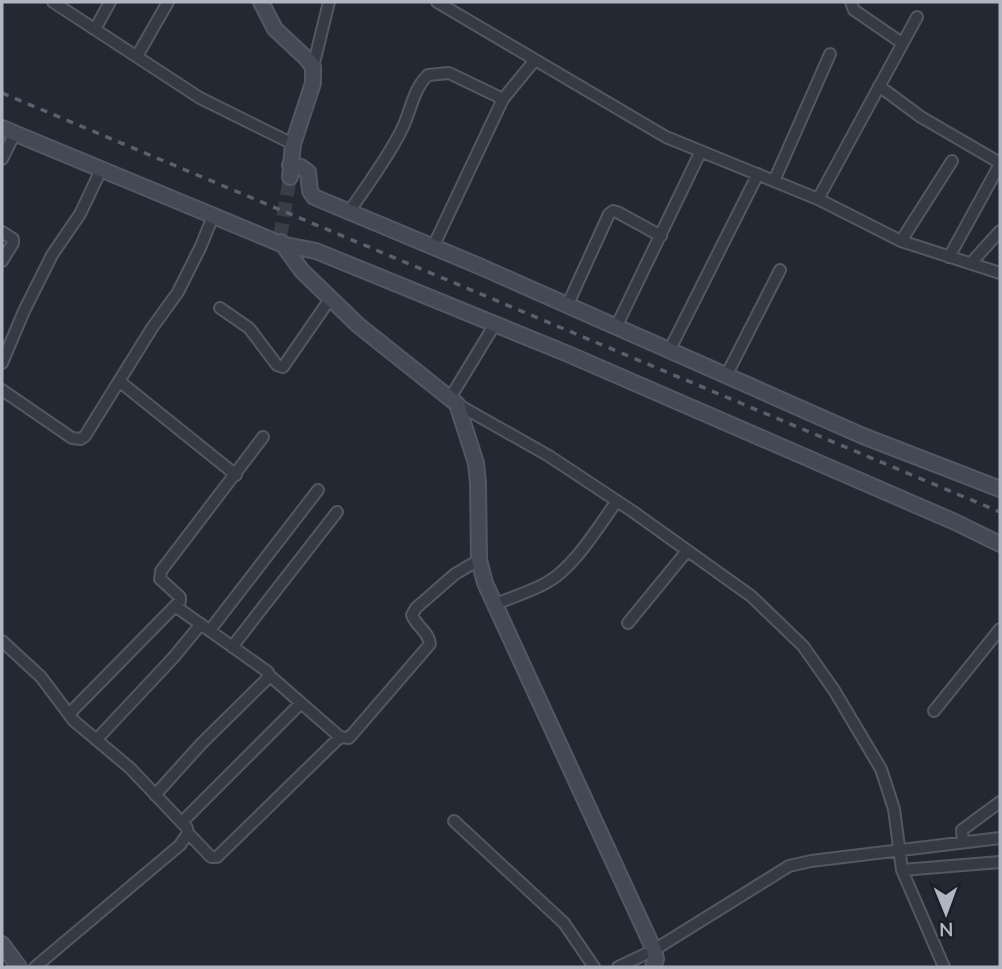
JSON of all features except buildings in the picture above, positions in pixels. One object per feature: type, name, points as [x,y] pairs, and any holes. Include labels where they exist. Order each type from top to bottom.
[{"type":"street","points":[[53,2],[200,98],[293,144]]},
{"type":"street","points":[[95,29],[110,2]]},
{"type":"street","points":[[137,56],[169,2]]},
{"type":"street","points":[[261,2],[275,29],[313,67]]},
{"type":"street","points":[[329,2],[313,67],[313,83],[293,144],[290,171],[301,167],[308,173],[310,191],[314,197],[863,436],[1000,489]]},
{"type":"street","points":[[437,2],[666,137],[818,199],[901,241],[1000,273]]},
{"type":"street","points":[[851,2],[854,10],[902,43]]},
{"type":"street","points":[[818,199],[917,17]]},
{"type":"street","points":[[774,181],[830,54]]},
{"type":"street","points":[[433,247],[503,99],[535,60]]},
{"type":"street","points":[[349,212],[401,130],[414,96],[422,80],[428,75],[449,73],[503,99]]},
{"type":"street","points":[[879,86],[921,117],[1000,164],[949,257]]},
{"type":"street","points":[[2,159],[8,130],[213,216],[316,251],[495,324],[911,502],[1000,544]]},
{"type":"street","points":[[616,327],[700,153]]},
{"type":"street","points":[[901,241],[952,161]]},
{"type":"street","points":[[2,363],[52,256],[80,214],[101,170]]},
{"type":"street","points":[[669,351],[758,174]]},
{"type":"street","points":[[567,306],[609,214],[613,211],[661,236]]},
{"type":"street","points":[[2,390],[52,427],[72,438],[81,439],[85,436],[178,292],[213,216]]},
{"type":"street","points":[[971,263],[1000,231]]},
{"type":"street","points":[[2,232],[13,239],[13,243],[2,261]]},
{"type":"street","points":[[281,241],[302,271],[330,299],[358,325],[453,401],[549,456],[751,596],[813,659],[881,769],[894,810],[902,870],[944,967]]},
{"type":"street","points":[[726,376],[780,270]]},
{"type":"street","points":[[220,308],[250,328],[277,365],[283,367],[330,299]]},
{"type":"street","points":[[495,324],[453,401],[476,463],[479,560],[485,583],[654,950],[656,959],[653,967]]},
{"type":"street","points":[[119,381],[236,475]]},
{"type":"street","points":[[69,714],[180,601],[180,597],[160,579],[161,571],[263,437]]},
{"type":"street","points":[[97,739],[206,627],[318,490]]},
{"type":"street","points":[[496,604],[547,583],[557,576],[587,542],[617,501]]},
{"type":"street","points":[[232,647],[337,512]]},
{"type":"street","points":[[628,623],[687,551]]},
{"type":"street","points":[[175,606],[268,673],[345,739],[352,736],[430,645],[426,634],[413,619],[416,608],[455,574],[479,560]]},
{"type":"street","points":[[934,711],[1000,629]]},
{"type":"street","points":[[2,641],[41,677],[78,725],[97,739],[155,795],[211,857],[217,857],[341,737]]},
{"type":"street","points":[[155,795],[269,675]]},
{"type":"street","points":[[182,822],[301,703]]},
{"type":"street","points":[[962,842],[962,830],[1000,802]]},
{"type":"street","points":[[454,821],[564,923],[594,967]]},
{"type":"street","points":[[35,967],[180,845],[188,833]]},
{"type":"street","points":[[618,967],[654,950],[789,866],[1000,838]]},
{"type":"street","points":[[902,870],[1000,862]]},
{"type":"street","points":[[2,944],[19,967]]},
{"type":"tunnel","points":[[280,237],[290,177]]},
{"type":"railway","points":[[2,93],[1000,512]]}]
